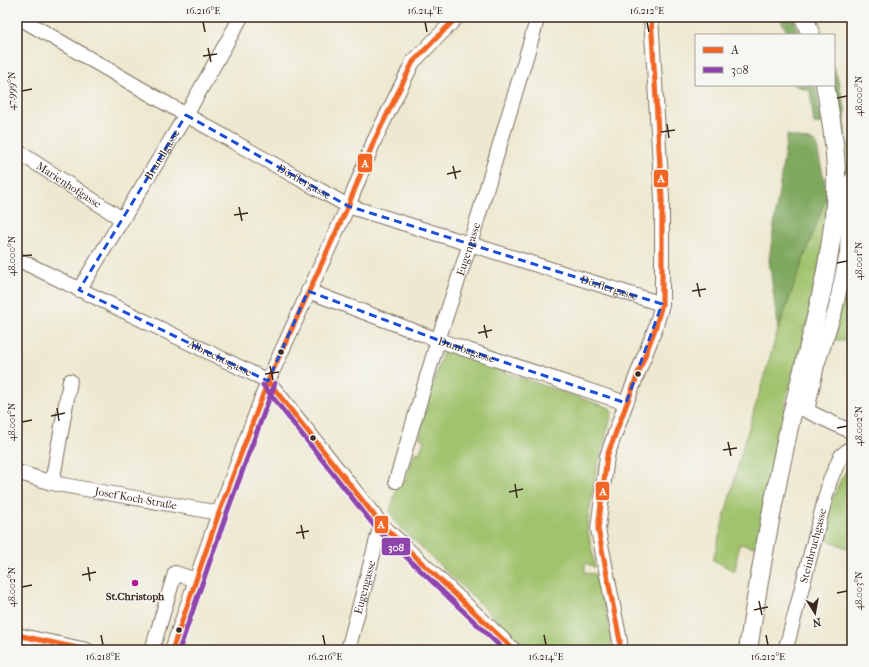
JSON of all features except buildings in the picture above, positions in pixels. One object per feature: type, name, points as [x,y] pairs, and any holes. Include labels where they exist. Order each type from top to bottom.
[{"type":"main road","points":[[804,17],[811,34]]},
{"type":"main road","points":[[748,650],[761,564],[790,426],[821,295],[831,241],[836,185],[830,111],[825,86]]},
{"type":"street","name":"Dörflergasse","points":[[18,17],[186,115],[348,206],[662,304]]},
{"type":"street","name":"Brandlgasse","points":[[79,290],[186,115],[241,17]]},
{"type":"street","points":[[172,650],[219,513],[268,381],[348,206],[374,141],[413,62],[457,17]]},
{"type":"street","name":"Eugengasse","points":[[396,481],[438,340],[470,244],[538,17]]},
{"type":"street","points":[[619,650],[620,641],[598,529],[607,456],[655,329],[662,304],[662,198],[651,17]]},
{"type":"street","name":"Marienhofgasse","points":[[17,151],[122,219]]},
{"type":"street","points":[[852,179],[849,188],[846,253],[835,311],[817,365],[807,411],[852,432]]},
{"type":"street","name":"Albrechtsgasse","points":[[17,259],[268,381],[381,524],[514,650]]},
{"type":"street","name":"Dumbagasse","points":[[308,291],[438,340],[626,403]]},
{"type":"street","points":[[52,483],[70,381]]},
{"type":"street","name":"Steinbruchgasse","points":[[785,650],[830,480],[841,456],[852,447]]},
{"type":"street","name":"Josef Koch-Straße","points":[[17,472],[52,483],[219,513]]},
{"type":"street","name":"Eugengasse","points":[[348,650],[381,524]]},
{"type":"street","points":[[152,650],[176,573],[196,580]]},
{"type":"street","points":[[17,635],[87,650]]},
{"type":"highlighted area","points":[[186,115],[348,206],[662,304],[626,403],[438,340],[308,291],[268,381],[79,290]]},
{"type":"green space","points":[[779,17],[793,17],[800,34],[786,34],[786,30]]},
{"type":"green space","points":[[835,70],[845,107],[845,144],[834,86]]},
{"type":"green space","points":[[797,86],[815,86],[822,123],[814,124],[810,91]]},
{"type":"green space","points":[[787,135],[816,142],[827,194],[778,330],[769,260]]},
{"type":"green space","points":[[852,141],[852,232],[843,219],[845,144]]},
{"type":"green space","points":[[827,194],[827,222],[812,310],[785,401],[786,411],[755,547],[739,544],[735,571],[713,560],[742,451],[778,330]]},
{"type":"green space","points":[[852,249],[852,340],[833,340]]},
{"type":"green space","points":[[443,352],[449,352],[610,408],[612,413],[596,472],[587,526],[595,567],[585,563],[585,573],[595,574],[606,611],[613,650],[528,650],[396,523],[390,512],[398,483],[406,480],[415,452],[420,453],[424,440],[420,438],[420,428]]},
{"type":"green space","points":[[852,460],[852,550],[822,538],[829,509],[839,483]]},
{"type":"transit line","name":"A","points":[[172,650],[219,513],[268,381],[348,206],[374,141],[413,62],[457,17]]},
{"type":"transit line","name":"A","points":[[619,650],[620,641],[598,529],[607,456],[655,329],[662,304],[662,198],[651,17]]},
{"type":"transit line","name":"A","points":[[268,381],[381,524],[514,650]]},
{"type":"transit line","name":"308","points":[[179,650],[226,515],[275,383]]},
{"type":"transit line","name":"308","points":[[263,385],[376,528],[504,650]]},
{"type":"transit line","name":"A","points":[[17,635],[87,650]]},
{"type":"place","name":"St.Christoph","points":[[135,583]]}]
